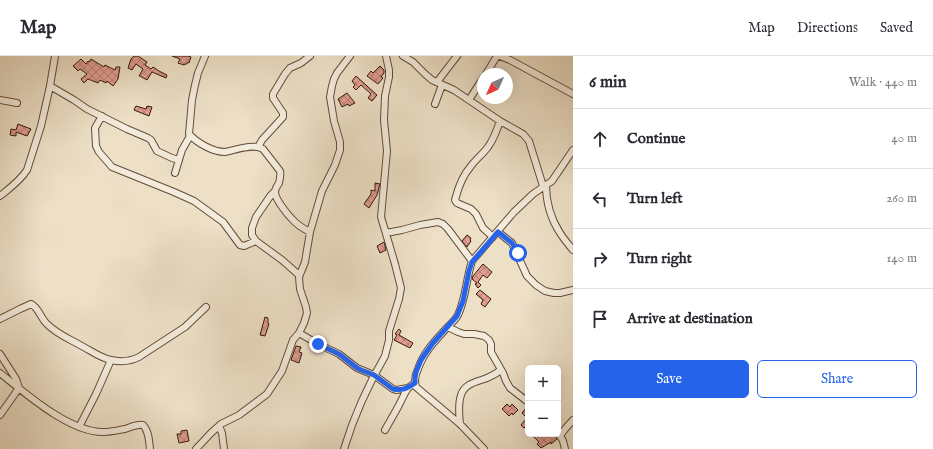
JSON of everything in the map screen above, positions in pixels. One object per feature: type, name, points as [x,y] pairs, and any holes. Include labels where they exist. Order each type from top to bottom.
[{"type":"street","points":[[0,196],[24,176],[27,170],[41,126],[55,56]]},
{"type":"street","points":[[175,173],[182,150],[190,136],[189,130],[192,100],[198,73],[205,56]]},
{"type":"street","points":[[258,147],[262,140],[284,115],[273,98],[275,90],[290,68],[301,63],[310,56]]},
{"type":"street","points":[[196,449],[219,426],[246,410],[267,394],[282,371],[293,340],[299,333],[304,323],[306,307],[300,289],[299,275],[305,262],[310,232],[322,191],[335,165],[340,150],[340,142],[331,104],[331,92],[337,73],[350,56]]},
{"type":"street","points":[[344,449],[352,422],[387,349],[389,331],[401,288],[381,217],[387,152],[384,120],[385,96],[389,70],[386,56]]},
{"type":"street","points":[[403,56],[413,62],[428,77],[454,90],[500,121],[523,134],[529,141],[545,186],[556,226],[573,250]]},
{"type":"street","points":[[435,104],[440,84],[457,56]]},
{"type":"street","points":[[490,68],[498,56],[510,60],[573,94]]},
{"type":"street","points":[[50,86],[87,109],[148,138],[151,140],[157,151],[179,160]]},
{"type":"street","points":[[469,100],[477,87]]},
{"type":"street","points":[[0,100],[17,103]]},
{"type":"street","points":[[102,116],[94,128],[96,146],[99,152],[112,167],[194,201],[223,222],[240,245],[244,246],[256,241]]},
{"type":"street","points":[[493,237],[483,228],[476,214],[471,209],[457,204],[455,200],[465,174],[490,144],[500,121]]},
{"type":"street","points":[[190,136],[211,149],[220,152],[258,147],[263,149],[280,171],[281,175],[279,184],[275,191],[263,206],[254,221],[252,235],[256,241],[282,260],[299,275]]},
{"type":"street","points":[[484,449],[460,424],[416,387],[415,378],[421,360],[433,343],[457,316],[463,301],[472,262],[528,197],[545,186],[554,177],[573,150]]},
{"type":"street","points":[[275,191],[275,196],[292,220],[310,232]]},
{"type":"street","points":[[386,233],[438,222],[443,224],[448,229],[472,262]]},
{"type":"street","points":[[498,232],[512,243],[527,276],[536,285],[545,291],[554,293],[573,290]]},
{"type":"street","points":[[0,319],[31,304],[34,305],[47,324],[67,338],[102,357],[111,360],[126,360],[134,359],[185,327],[206,307]]},
{"type":"street","points":[[448,327],[464,334],[480,335],[486,338],[490,342],[491,352],[510,388],[527,401]]},
{"type":"street","points":[[299,333],[339,354],[361,370],[374,375],[393,389],[408,388]]},
{"type":"street","points":[[0,354],[16,379],[19,388]]},
{"type":"street","points":[[78,427],[96,394],[111,360]]},
{"type":"street","points":[[460,424],[459,408],[461,395],[464,389],[472,383],[488,378],[501,370]]},
{"type":"street","points":[[0,373],[50,411],[78,427],[104,432],[143,425],[146,427],[148,433],[150,449]]},
{"type":"street","points":[[385,430],[408,388],[415,383]]},
{"type":"street","points":[[0,415],[19,388]]},
{"type":"street","points":[[561,432],[573,420]]},
{"type":"street","points":[[219,426],[222,433],[224,449]]},
{"type":"street","points":[[561,437],[565,449]]},
{"type":"building","points":[[134,56],[138,56],[147,62],[145,65],[151,69],[153,67],[167,75],[166,78],[152,72],[147,80],[139,76],[143,69],[136,64],[132,70],[128,68],[131,59]]},
{"type":"building","points":[[172,56],[191,57],[189,63],[188,62],[184,65],[178,63],[180,59]]},
{"type":"building","points":[[81,59],[86,64],[91,59],[104,67],[105,65],[115,70],[116,67],[120,67],[118,79],[113,86],[107,81],[106,83],[100,80],[98,83],[88,79],[84,83],[81,79],[87,74],[80,69],[78,71],[73,66]]},
{"type":"building","points":[[380,66],[384,70],[384,73],[381,77],[383,78],[378,84],[367,76],[371,71],[373,73]]},
{"type":"building","points":[[356,76],[377,95],[372,101],[368,98],[371,94],[361,85],[356,90],[353,87],[355,85],[352,81]]},
{"type":"building","points":[[347,93],[355,103],[342,107],[338,99]]},
{"type":"building","points":[[136,106],[146,109],[147,106],[152,107],[149,116],[134,110]]},
{"type":"building","points":[[18,124],[31,129],[27,136],[16,132],[16,136],[10,135],[11,129],[16,130]]},
{"type":"building","points":[[375,183],[380,184],[377,195],[369,208],[364,204],[371,194],[371,190],[375,191]]},
{"type":"building","points":[[467,235],[471,238],[471,241],[467,247],[462,241]]},
{"type":"building","points":[[384,242],[386,250],[380,253],[377,246]]},
{"type":"building","points":[[483,264],[492,272],[487,278],[483,275],[478,282],[481,285],[478,288],[475,284],[477,283],[472,279]]},
{"type":"building","points":[[480,290],[491,299],[485,307],[481,304],[483,300],[476,294]]},
{"type":"building","points":[[265,317],[268,318],[269,324],[265,336],[260,335]]},
{"type":"building","points":[[399,329],[401,331],[399,335],[413,343],[410,348],[394,340],[397,335],[395,334]]},
{"type":"building","points":[[296,346],[301,347],[299,352],[302,353],[299,363],[291,360]]},
{"type":"building","points":[[507,404],[510,407],[512,404],[518,410],[513,415],[512,413],[509,416],[502,409]]},
{"type":"building","points":[[525,409],[525,416],[522,413]]},
{"type":"building","points":[[525,420],[525,427],[524,428],[521,425]]},
{"type":"building","points":[[187,430],[189,441],[179,443],[177,434],[181,434],[181,431]]},
{"type":"building","points":[[534,437],[556,437],[557,439],[551,444],[551,442],[541,448],[537,444],[539,442]]},
{"type":"route","points":[[318,344],[339,354],[357,368],[374,375],[393,389],[408,388],[415,383],[415,378],[421,360],[430,346],[457,316],[463,301],[472,262],[498,232],[512,243],[518,253]]}]
